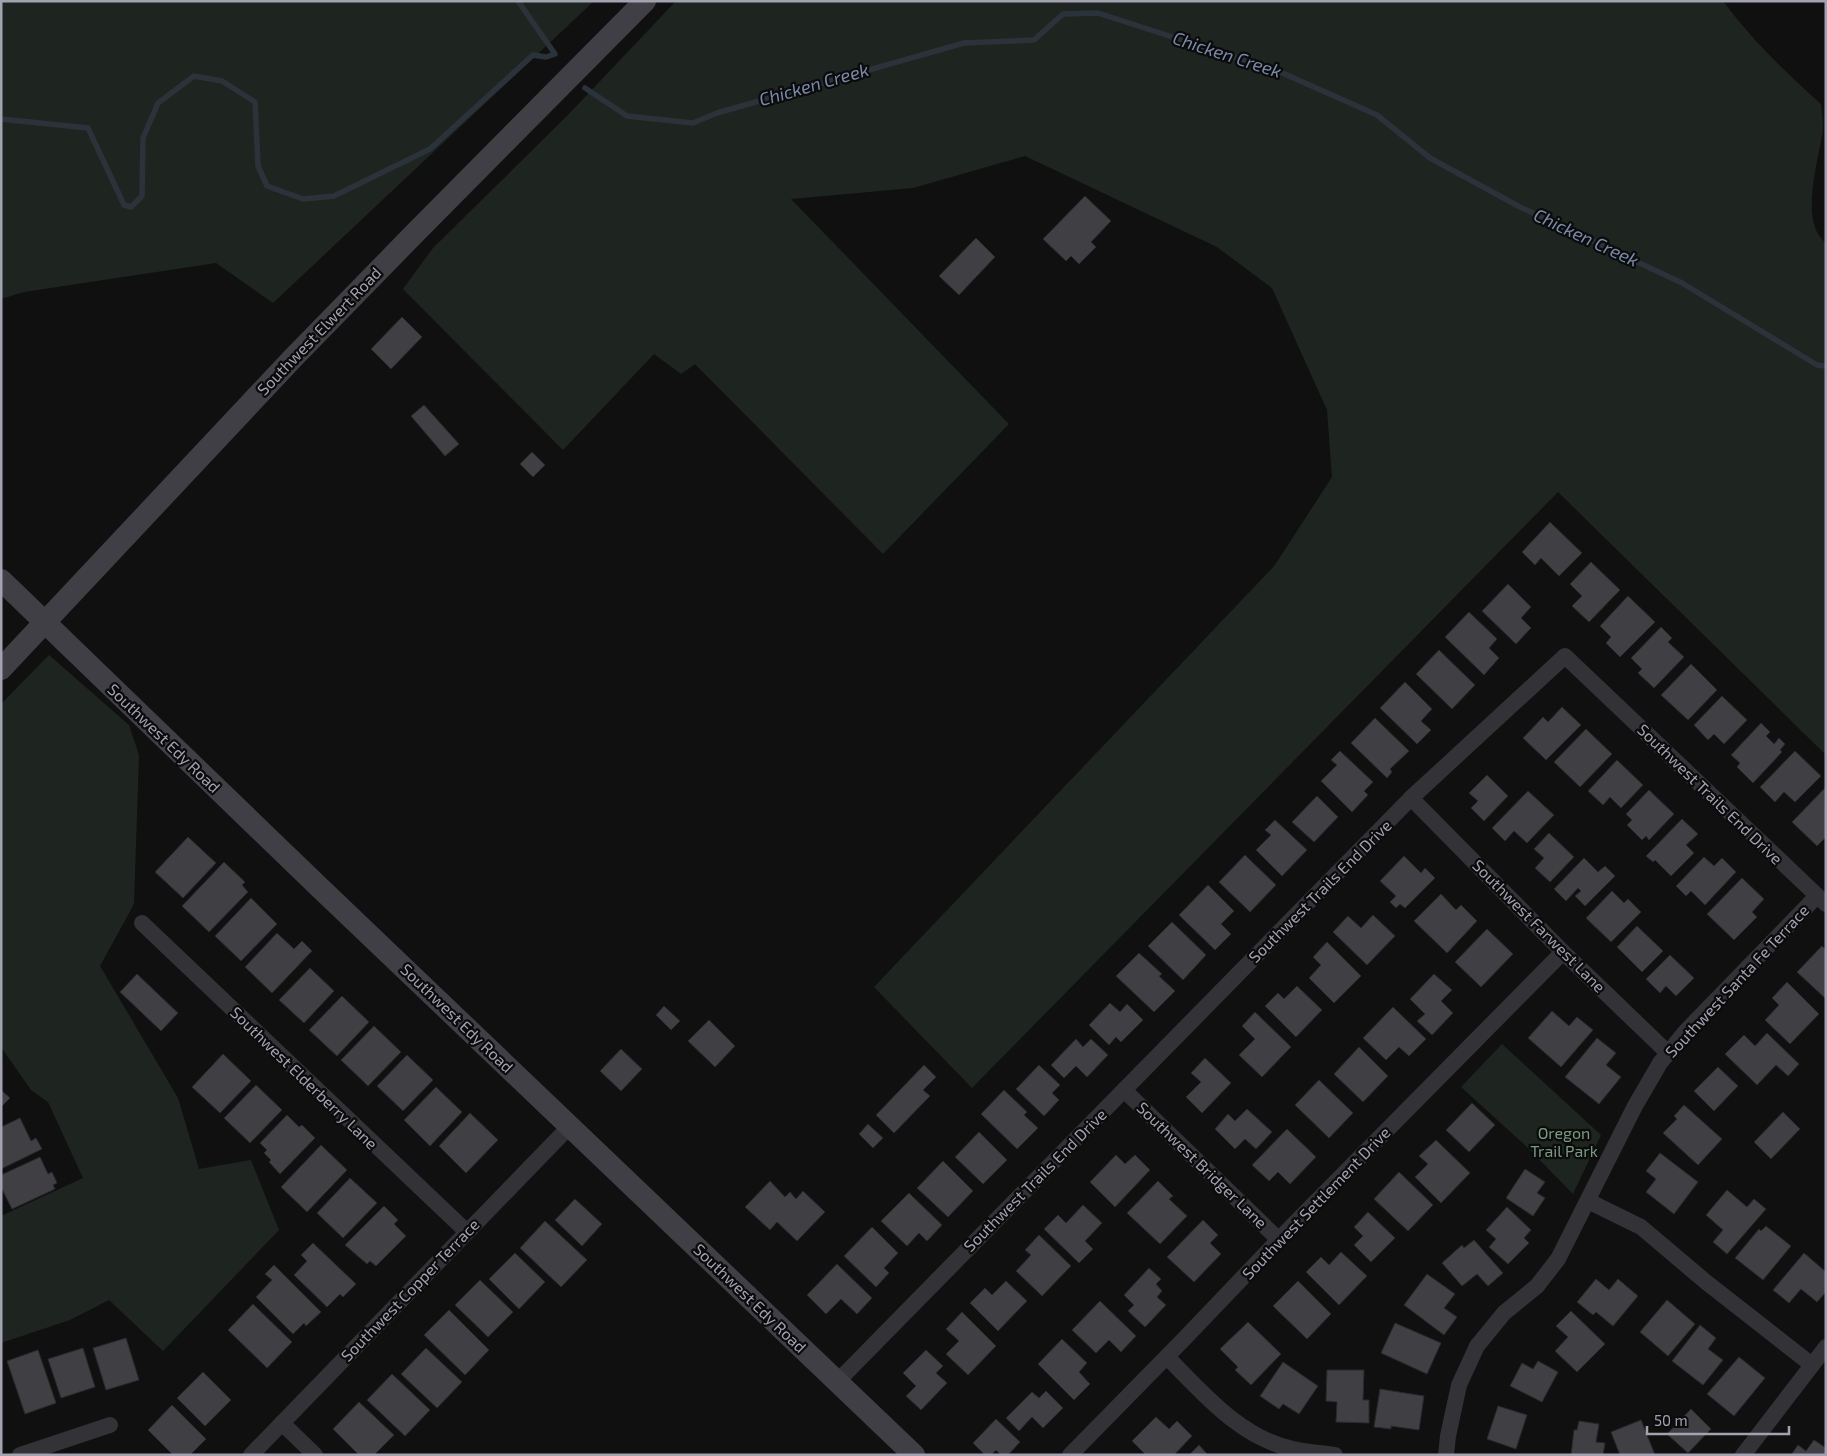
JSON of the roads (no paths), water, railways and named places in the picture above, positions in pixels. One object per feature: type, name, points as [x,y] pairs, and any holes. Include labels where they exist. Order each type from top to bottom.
[{"type":"main road","name":"Southwest Elwert Road","points":[[1,669],[293,358],[645,1]]},
{"type":"main road","name":"Southwest Edy Road","points":[[1,580],[914,1455]]},
{"type":"street","name":"Southwest Trails End Drive","points":[[837,1382],[1411,798],[1565,656],[1821,900]]},
{"type":"street","name":"Southwest Farwest Lane","points":[[1411,798],[1564,952],[1668,1053]]},
{"type":"street","name":"Southwest Santa Fe Terrace","points":[[1446,1455],[1448,1436],[1459,1385],[1477,1346],[1504,1313],[1537,1286],[1558,1259],[1635,1106],[1668,1053],[1684,1032],[1821,900]]},
{"type":"street","name":"Southwest Elderberry Lane","points":[[142,923],[467,1232]]},
{"type":"street","name":"Southwest Settlement Drive","points":[[1070,1455],[1279,1240],[1564,952]]},
{"type":"street","name":"Southwest Bridger Lane","points":[[1124,1090],[1279,1240]]},
{"type":"street","name":"Southwest Copper Terrace","points":[[251,1455],[570,1126]]},
{"type":"street","points":[[1588,1201],[1641,1227],[1706,1282],[1812,1365]]},
{"type":"street","points":[[1743,1455],[1826,1348]]},
{"type":"street","points":[[1167,1357],[1227,1415],[1251,1432],[1291,1449],[1335,1455]]},
{"type":"street","points":[[282,1423],[315,1455]]},
{"type":"street","points":[[20,1455],[40,1452],[110,1424]]},
{"type":"waterway","name":"Chicken Creek","points":[[1,119],[88,128],[124,205],[131,207],[142,196],[143,138],[158,103],[194,76],[222,81],[255,102],[258,166],[267,186],[303,199],[334,196],[430,149],[533,55],[546,57],[555,54],[518,1]]},
{"type":"waterway","name":"Chicken Creek","points":[[585,88],[627,116],[693,123],[717,113],[964,43],[1034,40],[1063,14],[1098,13],[1278,71],[1377,115],[1430,158],[1518,206],[1682,283],[1817,365],[1826,366]]},
{"type":"park label","name":"Oregon Trail Park","points":[[1564,1142]]}]
